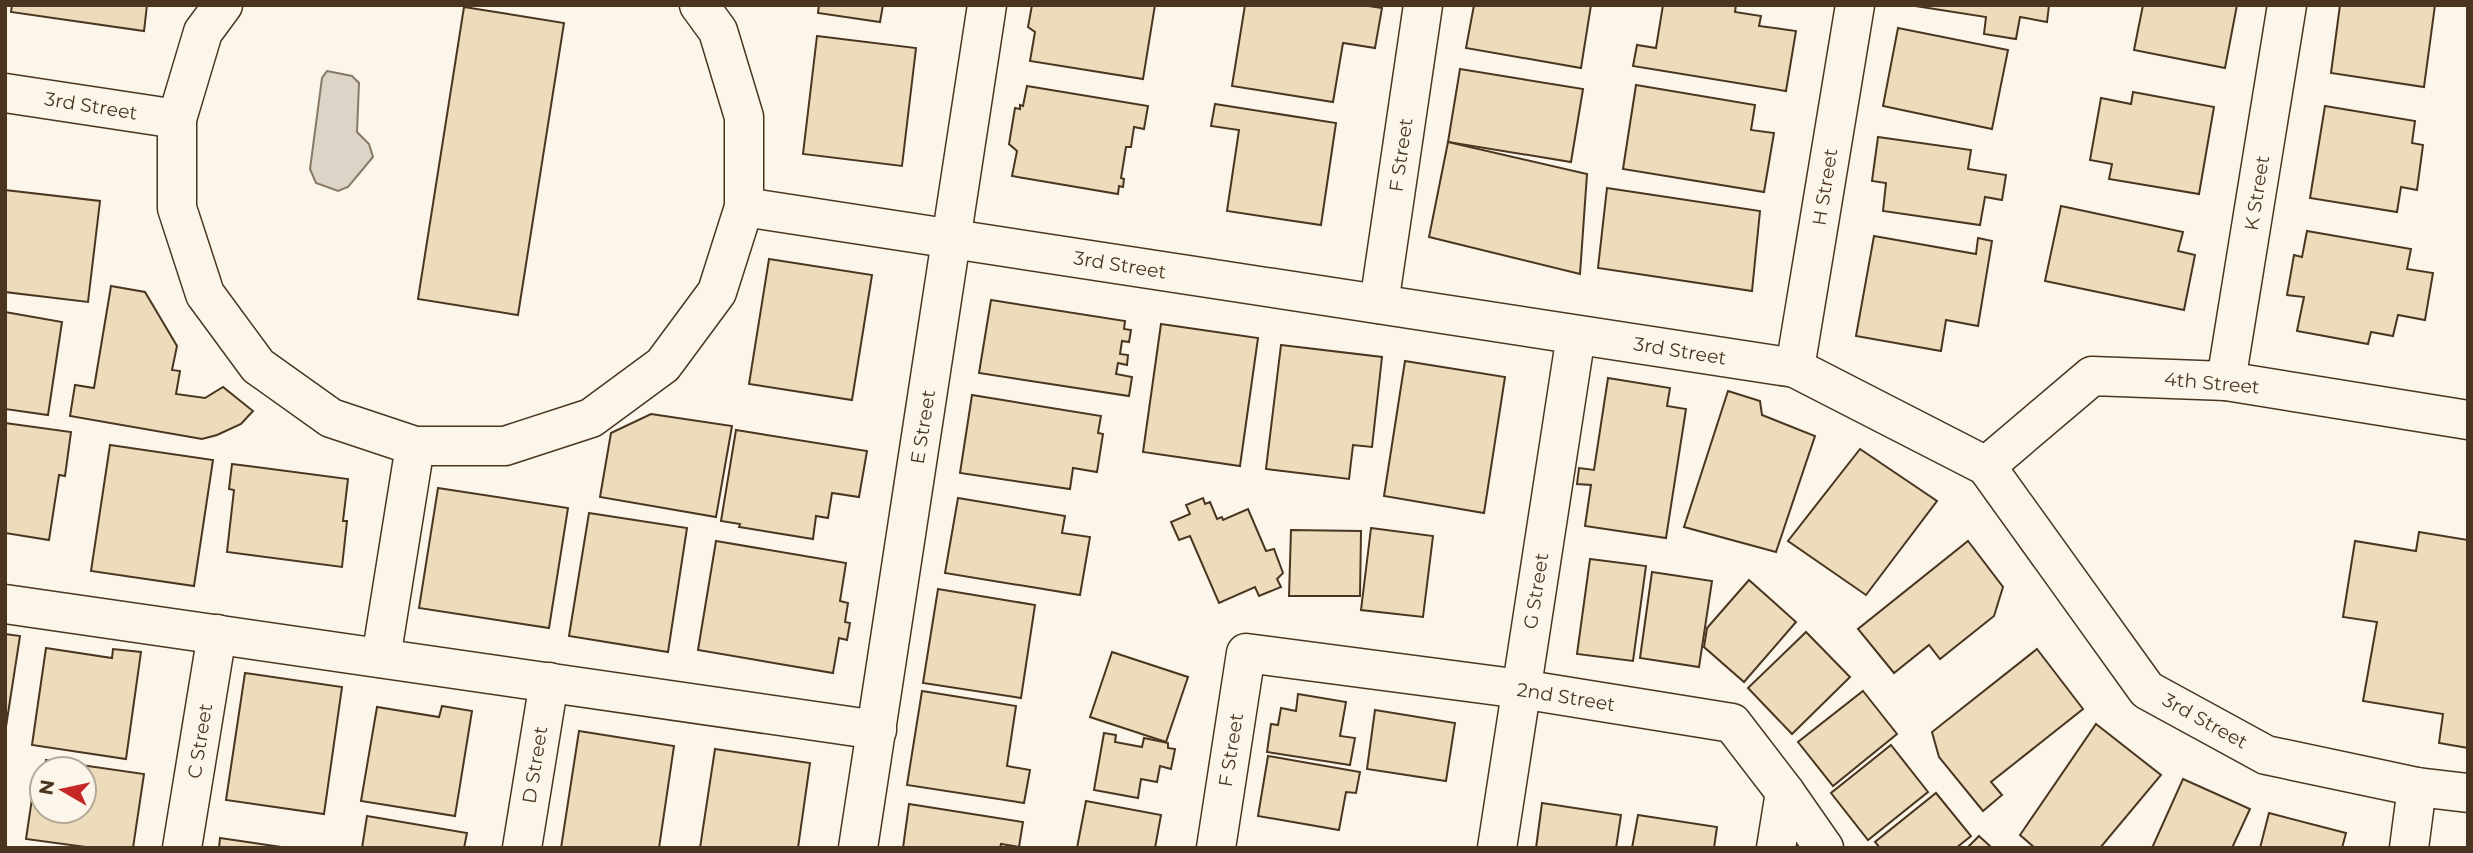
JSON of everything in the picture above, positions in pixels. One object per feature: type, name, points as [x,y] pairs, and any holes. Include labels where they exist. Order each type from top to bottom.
[{"type":"lane","points":[[222,5],[204,32],[177,119],[177,208],[205,294],[258,366],[331,418],[415,446],[505,446],[591,418],[663,365],[717,292],[744,207],[744,117],[718,31],[699,5]]},
{"type":"lane","name":"E Street","points":[[859,848],[987,5]]},
{"type":"lane","name":"F Street","points":[[1379,304],[1423,5]]},
{"type":"lane","name":"H Street","points":[[1795,368],[1855,5]]},
{"type":"lane","name":"K Street","points":[[2226,381],[2287,5]]},
{"type":"lane","name":"3rd Street","points":[[5,93],[177,119]]},
{"type":"lane","name":"3rd Street","points":[[744,207],[1795,368],[1986,466],[2147,690],[2266,755],[2417,787],[2468,793]]},
{"type":"lane","name":"G Street","points":[[1497,848],[1576,335]]},
{"type":"lane","name":"4th Street","points":[[1986,466],[2092,376],[2226,381],[2468,420]]},
{"type":"lane","points":[[382,658],[415,446]]},
{"type":"lane","points":[[5,604],[877,730]]},
{"type":"lane","name":"C Street","points":[[182,848],[217,634]]},
{"type":"lane","name":"F Street","points":[[1216,848],[1246,653]]},
{"type":"lane","name":"2nd Street","points":[[1246,653],[1521,690],[1732,723],[1824,848]]},
{"type":"lane","name":"D Street","points":[[522,848],[549,682]]},
{"type":"lane","points":[[2409,848],[2417,787]]},
{"type":"lane","points":[[1776,848],[1785,792]]},
{"type":"shaded area","points":[[327,71],[352,76],[359,83],[357,132],[369,144],[373,157],[348,187],[338,191],[316,183],[310,169],[322,78]]},
{"type":"building","points":[[12,5],[147,5],[144,31],[11,12]]},
{"type":"building","points":[[819,5],[883,5],[880,22],[818,13]]},
{"type":"building","points":[[1032,5],[1155,5],[1143,79],[1030,61],[1035,32],[1028,27]]},
{"type":"building","points":[[1245,5],[1362,5],[1382,8],[1375,48],[1343,43],[1333,102],[1232,86]]},
{"type":"building","points":[[1474,5],[1591,5],[1581,68],[1466,48]]},
{"type":"building","points":[[1663,5],[1736,5],[1735,12],[1761,16],[1759,26],[1796,31],[1786,91],[1633,66],[1637,45],[1656,48]]},
{"type":"building","points":[[1909,5],[2049,5],[2047,22],[2020,17],[2016,39],[1984,34],[1986,17]]},
{"type":"building","points":[[2143,5],[2237,5],[2225,68],[2134,50]]},
{"type":"building","points":[[2340,5],[2435,5],[2424,87],[2331,73]]},
{"type":"building","points":[[464,7],[564,23],[518,315],[418,299]]},
{"type":"building","points":[[1898,28],[2008,50],[1992,129],[1883,106]]},
{"type":"building","points":[[817,36],[916,48],[902,166],[803,154]]},
{"type":"building","points":[[1460,69],[1583,89],[1571,162],[1448,142]]},
{"type":"building","points":[[1636,85],[1755,105],[1751,130],[1774,133],[1764,192],[1623,169]]},
{"type":"building","points":[[1027,86],[1148,106],[1144,129],[1134,127],[1131,147],[1126,147],[1121,178],[1124,179],[1123,187],[1119,186],[1118,194],[1012,176],[1017,151],[1009,144],[1015,108],[1020,109],[1020,105],[1023,106]]},
{"type":"building","points":[[2133,92],[2214,107],[2199,194],[2109,179],[2112,164],[2090,160],[2101,98],[2131,104]]},
{"type":"building","points":[[1215,104],[1336,123],[1321,225],[1227,211],[1239,130],[1211,126]]},
{"type":"building","points":[[2325,106],[2415,121],[2412,143],[2423,145],[2417,190],[2401,187],[2397,212],[2310,198]]},
{"type":"building","points":[[1878,137],[1971,150],[1968,169],[2006,175],[2002,200],[1985,197],[1980,225],[1883,211],[1886,183],[1872,181]]},
{"type":"building","points":[[1448,142],[1587,174],[1580,274],[1429,237]]},
{"type":"building","points":[[1607,188],[1760,211],[1752,291],[1598,268]]},
{"type":"building","points":[[5,190],[100,201],[88,302],[5,292]]},
{"type":"building","points":[[2061,206],[2183,232],[2178,251],[2195,255],[2184,310],[2045,281]]},
{"type":"building","points":[[2307,231],[2411,249],[2407,269],[2433,273],[2425,320],[2398,315],[2393,336],[2371,332],[2368,344],[2297,331],[2304,297],[2287,295],[2294,255],[2302,257]]},
{"type":"building","points":[[1874,236],[1976,254],[1978,238],[1992,241],[1978,326],[1946,320],[1941,351],[1856,336]]},
{"type":"building","points":[[769,259],[872,275],[852,400],[749,384]]},
{"type":"building","points":[[111,286],[145,292],[177,346],[172,370],[180,371],[176,394],[205,398],[223,387],[253,411],[241,424],[202,439],[70,416],[75,385],[94,388]]},
{"type":"building","points":[[991,300],[1125,321],[1124,329],[1131,330],[1129,342],[1122,341],[1120,354],[1128,355],[1127,365],[1118,363],[1116,374],[1132,377],[1129,396],[979,373]]},
{"type":"building","points":[[5,312],[62,322],[48,415],[5,409]]},
{"type":"building","points":[[1161,324],[1258,338],[1240,466],[1143,452]]},
{"type":"building","points":[[1281,345],[1382,357],[1372,447],[1353,445],[1349,479],[1266,469]]},
{"type":"building","points":[[1405,361],[1505,377],[1484,513],[1384,496]]},
{"type":"building","points":[[1608,378],[1670,388],[1667,406],[1686,409],[1666,538],[1585,526],[1591,485],[1577,484],[1579,468],[1594,470]]},
{"type":"building","points":[[1728,391],[1760,401],[1762,415],[1815,436],[1776,552],[1684,527]]},
{"type":"building","points":[[972,395],[1101,416],[1098,433],[1103,434],[1097,472],[1073,468],[1070,489],[960,473]]},
{"type":"building","points":[[651,414],[732,426],[716,517],[600,497],[611,433]]},
{"type":"building","points":[[5,423],[71,432],[65,476],[59,475],[49,540],[5,533]]},
{"type":"building","points":[[736,430],[867,451],[859,497],[832,493],[828,518],[816,516],[813,539],[739,527],[740,524],[721,521]]},
{"type":"building","points":[[110,445],[213,460],[194,586],[91,571]]},
{"type":"building","points":[[1860,449],[1937,501],[1866,595],[1788,541]]},
{"type":"building","points":[[232,464],[348,479],[343,521],[347,521],[342,567],[227,552],[234,490],[229,489]]},
{"type":"building","points":[[438,488],[568,508],[549,628],[419,608]]},
{"type":"building","points":[[958,498],[1065,516],[1062,533],[1090,537],[1080,595],[945,573]]},
{"type":"building","points":[[1203,498],[1205,504],[1210,502],[1217,519],[1222,517],[1223,520],[1248,509],[1266,551],[1274,549],[1283,573],[1277,579],[1281,587],[1259,596],[1255,587],[1219,603],[1190,536],[1179,540],[1171,522],[1190,514],[1186,505]]},
{"type":"building","points":[[589,513],[687,528],[668,652],[569,636]]},
{"type":"building","points":[[1371,528],[1433,536],[1423,617],[1361,610]]},
{"type":"building","points":[[1291,530],[1361,531],[1360,596],[1289,596]]},
{"type":"building","points":[[2419,532],[2468,540],[2468,748],[2439,743],[2443,714],[2363,701],[2377,622],[2343,617],[2355,541],[2416,551]]},
{"type":"building","points":[[716,541],[846,563],[840,601],[848,603],[845,622],[850,623],[847,640],[839,638],[833,673],[698,650]]},
{"type":"building","points":[[1968,541],[2003,587],[1994,616],[1940,659],[1929,645],[1894,673],[1858,629]]},
{"type":"building","points":[[1590,559],[1646,566],[1633,661],[1577,654]]},
{"type":"building","points":[[1652,572],[1712,581],[1699,667],[1640,658]]},
{"type":"building","points":[[1749,580],[1796,622],[1744,682],[1704,647],[1707,628]]},
{"type":"building","points":[[938,589],[1035,605],[1021,698],[923,683]]},
{"type":"building","points":[[1806,632],[1850,677],[1792,734],[1748,688]]},
{"type":"building","points":[[5,634],[20,636],[5,733]]},
{"type":"building","points":[[46,648],[112,658],[113,649],[141,652],[126,759],[32,745]]},
{"type":"building","points":[[2037,649],[2083,709],[1991,782],[2002,795],[1983,811],[1939,757],[1932,732]]},
{"type":"building","points":[[1112,652],[1188,677],[1166,742],[1090,717]]},
{"type":"building","points":[[245,673],[342,687],[324,814],[226,800]]},
{"type":"building","points":[[922,691],[1016,706],[1007,766],[1030,770],[1024,803],[907,785]]},
{"type":"building","points":[[1863,691],[1897,734],[1833,786],[1798,742]]},
{"type":"building","points":[[1298,694],[1346,702],[1340,736],[1355,738],[1350,765],[1267,752],[1271,724],[1278,725],[1281,708],[1296,711]]},
{"type":"building","points":[[442,706],[472,711],[455,816],[361,801],[377,707],[439,717]]},
{"type":"building","points":[[1375,710],[1455,723],[1446,781],[1367,769]]},
{"type":"building","points":[[2096,724],[2161,775],[2100,848],[2035,848],[2020,835]]},
{"type":"building","points":[[579,731],[674,746],[659,848],[561,848]]},
{"type":"building","points":[[1104,733],[1116,735],[1115,742],[1142,747],[1144,738],[1168,743],[1168,748],[1175,749],[1171,769],[1160,766],[1157,782],[1141,779],[1138,798],[1094,790]]},
{"type":"building","points":[[1891,745],[1928,792],[1868,840],[1831,793]]},
{"type":"building","points":[[715,749],[810,763],[798,848],[700,848]]},
{"type":"building","points":[[1268,756],[1360,772],[1356,793],[1346,792],[1339,830],[1258,816]]},
{"type":"building","points":[[98,767],[144,774],[133,848],[93,848],[26,839],[28,825],[98,825]]},
{"type":"building","points":[[2183,779],[2250,809],[2232,848],[2152,848]]},
{"type":"building","points":[[1936,793],[1971,836],[1956,848],[1880,848],[1875,842]]},
{"type":"building","points":[[1086,801],[1161,815],[1155,848],[1077,848]]},
{"type":"building","points":[[1542,803],[1621,815],[1616,848],[1536,848]]},
{"type":"building","points":[[909,804],[1023,822],[1019,847],[1001,844],[1000,848],[903,848]]},
{"type":"building","points":[[2269,813],[2346,833],[2342,848],[2260,848]]},
{"type":"building","points":[[1638,815],[1717,827],[1714,848],[1632,848]]},
{"type":"building","points":[[367,816],[467,833],[464,848],[362,848]]},
{"type":"building","points":[[1979,836],[1992,848],[1967,848]]},
{"type":"building","points":[[220,838],[288,848],[219,848]]}]
